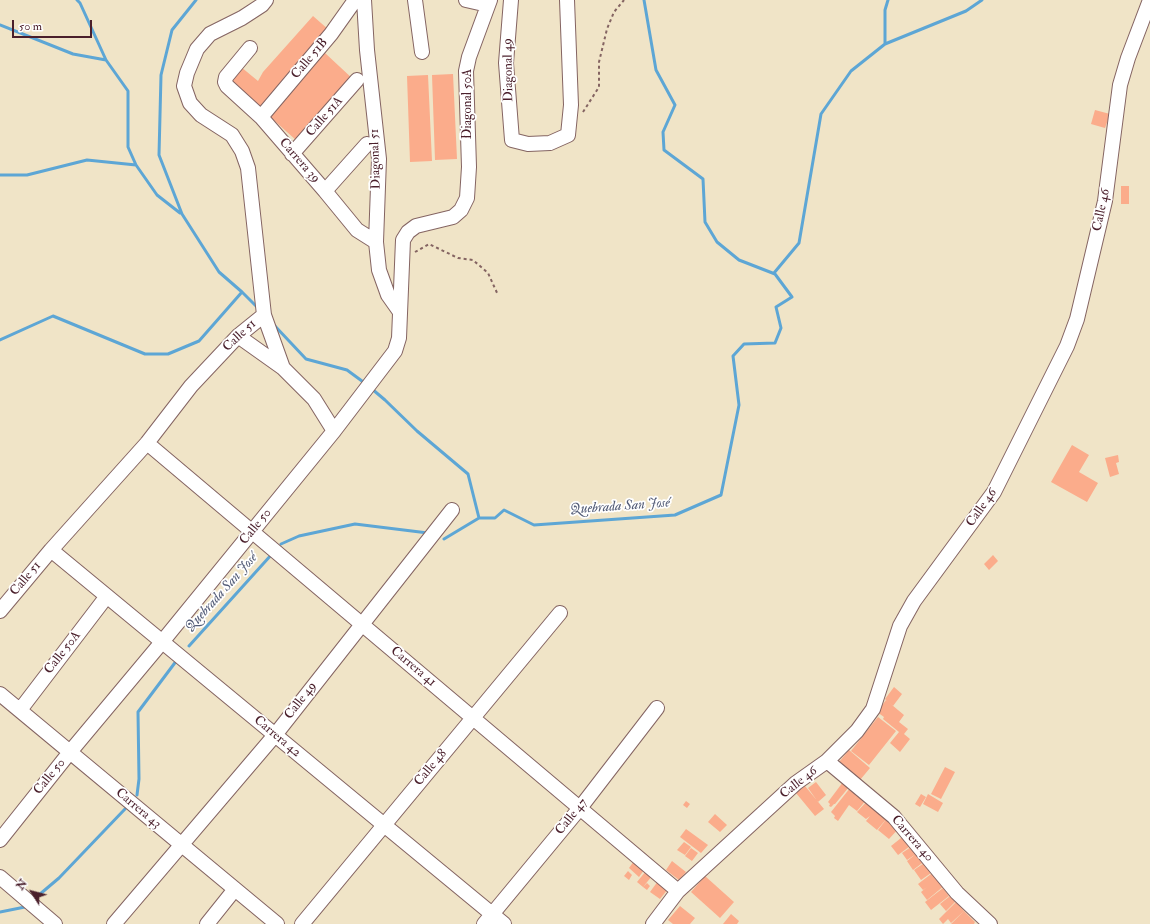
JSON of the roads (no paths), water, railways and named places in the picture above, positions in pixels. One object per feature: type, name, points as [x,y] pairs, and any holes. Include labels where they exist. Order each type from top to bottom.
[{"type":"street","name":"Calle 51","points":[[0,611],[51,550],[147,443],[191,386],[238,336],[264,314],[248,168],[246,162],[242,151],[232,135],[201,115],[190,103],[184,86],[187,72],[197,49],[210,34],[242,18],[262,5],[266,0]]},
{"type":"street","name":"Calle 51B","points":[[261,117],[330,34],[353,3],[358,0]]},
{"type":"street","name":"Diagonal 51","points":[[364,0],[367,50],[379,159],[376,242],[379,270],[388,295],[400,312]]},
{"type":"street","points":[[415,0],[422,52]]},
{"type":"street","points":[[466,0],[489,3]]},
{"type":"street","name":"Diagonal 49","points":[[511,0],[506,63],[512,140],[528,144],[550,143],[568,135],[571,105],[567,0]]},
{"type":"street","name":"Calle 46","points":[[653,924],[678,891],[796,783],[827,761],[857,731],[873,709],[900,626],[914,601],[994,492],[1067,346],[1077,319],[1105,201],[1120,85],[1128,58],[1150,0]]},
{"type":"street","name":"Diagonal 50A","points":[[461,210],[467,198],[469,167],[466,71],[468,57],[489,3]]},
{"type":"street","name":"Carrera 39","points":[[250,48],[226,77],[225,82],[227,86],[261,117],[357,230],[376,242]]},
{"type":"street","name":"Calle 51A","points":[[292,154],[357,80]]},
{"type":"street","points":[[325,191],[367,144]]},
{"type":"street","name":"Calle 50","points":[[0,840],[70,752],[334,431],[395,351],[399,338],[401,259],[403,240],[408,232],[416,226],[453,217],[461,210]]},
{"type":"street","points":[[264,314],[283,368]]},
{"type":"street","points":[[238,336],[283,368],[314,399],[334,431]]},
{"type":"street","name":"Carrera 41","points":[[147,443],[678,891]]},
{"type":"street","name":"Calle 49","points":[[114,924],[275,734],[452,510]]},
{"type":"street","name":"Carrera 42","points":[[51,550],[384,825],[488,919],[504,924]]},
{"type":"street","name":"Calle 50A","points":[[20,710],[107,596]]},
{"type":"street","name":"Calle 48","points":[[302,924],[560,613]]},
{"type":"street","name":"Carrera 43","points":[[0,694],[277,924]]},
{"type":"street","name":"Calle 47","points":[[488,919],[580,808],[657,708]]},
{"type":"street","name":"Carrera 40","points":[[827,761],[894,817],[957,893],[990,924]]},
{"type":"street","points":[[0,877],[55,924]]},
{"type":"street","points":[[207,924],[235,889]]},
{"type":"waterway","points":[[77,0],[80,3],[106,60],[128,91],[128,147],[136,165],[157,195],[180,213]]},
{"type":"waterway","points":[[196,0],[172,30],[161,75],[159,155],[182,214],[219,272],[258,308]]},
{"type":"waterway","name":"Quebrada San José","points":[[444,539],[479,518],[495,518],[504,510],[534,525],[675,515],[721,495],[739,405],[733,356],[744,344],[775,343],[781,328],[776,307],[792,297],[775,274],[739,260],[717,242],[705,222],[703,179],[664,150],[663,132],[675,105],[656,70],[644,0]]},
{"type":"waterway","points":[[885,44],[885,10],[888,0]]},
{"type":"waterway","points":[[774,273],[799,243],[821,114],[851,71],[885,44],[966,11],[982,0]]},
{"type":"waterway","points":[[0,25],[73,54],[106,60]]},
{"type":"waterway","points":[[0,175],[27,175],[87,160],[136,165]]},
{"type":"waterway","points":[[0,340],[53,316],[145,354],[168,354],[199,341],[242,292]]},
{"type":"waterway","points":[[274,325],[306,359],[347,370],[366,384]]},
{"type":"waterway","points":[[372,389],[417,431],[468,474],[479,518]]},
{"type":"waterway","name":"Quebrada San José","points":[[281,544],[299,536],[355,524],[428,533]]},
{"type":"waterway","name":"Quebrada San José","points":[[189,646],[272,554]]},
{"type":"waterway","name":"Quebrada San José","points":[[137,795],[139,779],[138,712],[177,660]]},
{"type":"waterway","name":"Quebrada San José","points":[[33,900],[59,878],[125,809]]},
{"type":"waterway","name":"Quebrada San José","points":[[0,912],[25,907],[27,905]]}]
